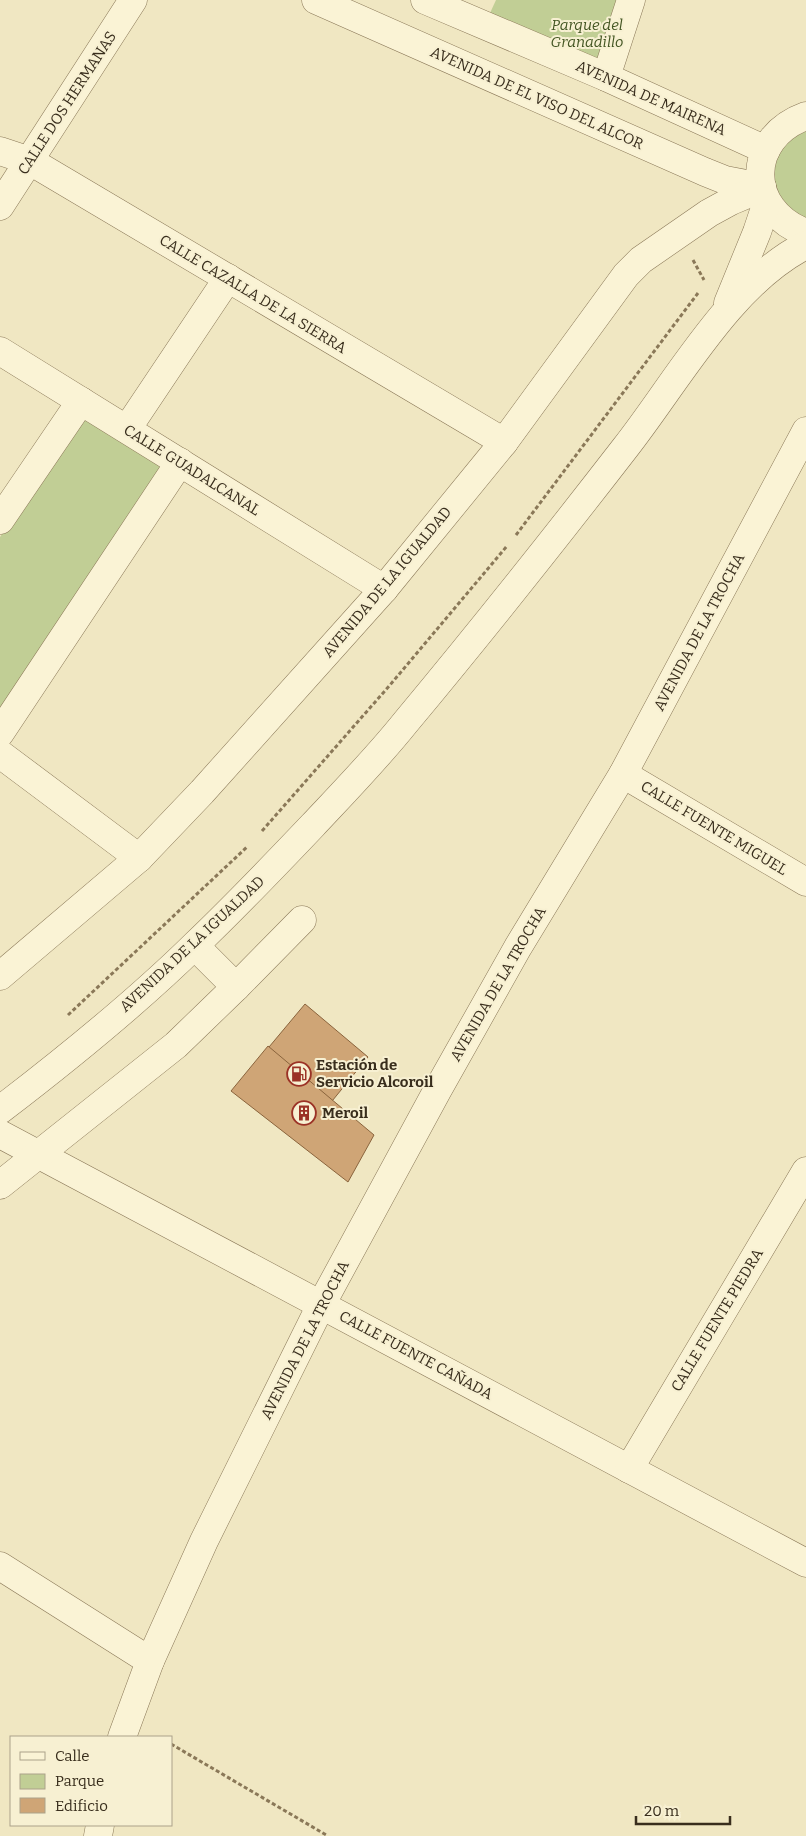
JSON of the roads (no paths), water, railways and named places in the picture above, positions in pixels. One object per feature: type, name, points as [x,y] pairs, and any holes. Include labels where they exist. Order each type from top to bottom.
[{"type":"street","name":"CALLE DOS HERMANAS","points":[[0,206],[133,0]]},
{"type":"street","name":"AVENIDA DE EL VISO DEL ALCOR","points":[[316,0],[705,172],[764,192]]},
{"type":"street","name":"AVENIDA DE MAIRENA","points":[[426,0],[606,77],[766,150]]},
{"type":"street","points":[[606,77],[631,0]]},
{"type":"street","points":[[806,116],[786,125],[774,136],[761,164],[764,192],[777,217],[792,228],[806,233]]},
{"type":"street","name":"CALLE CAZALLA DE LA SIERRA","points":[[0,151],[30,161],[504,442]]},
{"type":"street","name":"AVENIDA DE LA IGUALDAD","points":[[0,976],[139,858],[202,792],[384,589],[504,442],[626,275],[641,260],[731,201],[764,192],[758,232],[722,315]]},
{"type":"street","name":"AVENIDA DE LA IGUALDAD","points":[[0,1110],[108,1024],[194,946],[255,886],[403,727],[622,452],[722,315],[767,270],[786,255],[806,245]]},
{"type":"street","points":[[127,429],[228,278]]},
{"type":"street","name":"CALLE GUADALCANAL","points":[[0,351],[384,589]]},
{"type":"street","points":[[0,520],[81,401]]},
{"type":"street","name":"AVENIDA DE LA TROCHA","points":[[122,1736],[150,1661],[204,1541],[321,1304],[436,1091],[513,955],[623,774],[806,431]]},
{"type":"street","points":[[0,733],[180,462]]},
{"type":"street","points":[[0,754],[139,858]]},
{"type":"street","name":"CALLE FUENTE MIGUEL","points":[[623,774],[806,882]]},
{"type":"street","points":[[0,1185],[176,1045],[302,920]]},
{"type":"street","points":[[194,946],[236,987]]},
{"type":"street","name":"CALLE FUENTE CAÑADA","points":[[0,1134],[806,1563]]},
{"type":"street","name":"CALLE FUENTE PIEDRA","points":[[629,1470],[806,1171]]},
{"type":"street","points":[[0,1566],[150,1661]]},
{"type":"place","name":"Estación de Servicio Alcoroil","points":[[299,1074]]},
{"type":"place","name":"Meroil","points":[[304,1113]]},
{"type":"park label","name":"Parque del Granadillo","points":[[587,34]]}]
